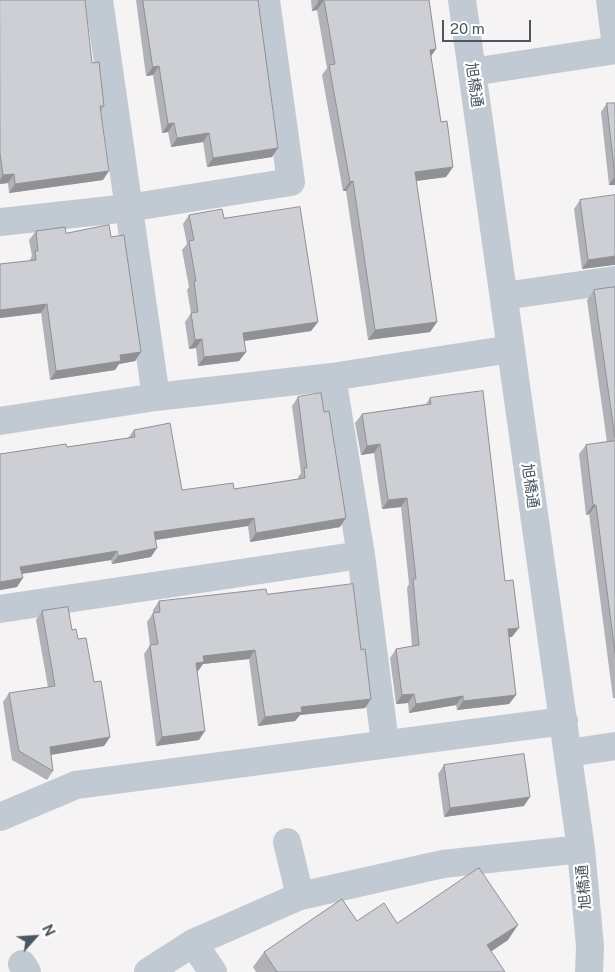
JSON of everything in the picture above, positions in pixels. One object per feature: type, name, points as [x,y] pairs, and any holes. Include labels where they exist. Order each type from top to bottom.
[{"type":"street","points":[[99,0],[156,397]]},
{"type":"street","points":[[0,222],[128,208],[291,182],[266,0]]},
{"type":"street","name":"旭橋通","points":[[462,0],[581,849],[590,946],[589,972]]},
{"type":"street","points":[[610,0],[615,39]]},
{"type":"street","points":[[472,72],[615,50]]},
{"type":"street","points":[[504,296],[615,280]]},
{"type":"street","points":[[0,421],[156,397],[332,377],[511,349]]},
{"type":"street","points":[[332,377],[361,555],[385,743]]},
{"type":"street","points":[[0,609],[361,555]]},
{"type":"street","points":[[0,817],[76,785],[564,721]]},
{"type":"street","points":[[568,753],[615,746]]},
{"type":"street","points":[[287,842],[300,896]]},
{"type":"street","points":[[148,972],[193,943],[300,896],[443,864],[581,849]]},
{"type":"street","points":[[193,943],[213,972]]},
{"type":"building","points":[[0,0],[85,0],[92,63],[99,62],[104,106],[100,106],[109,171],[15,184],[14,174],[3,175],[0,153]]},
{"type":"building","points":[[143,0],[258,0],[278,148],[213,158],[209,133],[177,138],[174,123],[168,124],[159,66],[153,67]]},
{"type":"building","points":[[324,0],[429,0],[436,49],[430,50],[441,122],[447,121],[453,167],[415,172],[437,322],[375,330],[353,181],[350,182],[329,65],[335,64]]},
{"type":"building","points":[[607,103],[615,103],[615,176]]},
{"type":"building","points":[[615,195],[615,256],[588,260],[580,200]]},
{"type":"building","points":[[300,207],[318,322],[243,333],[246,352],[204,357],[202,339],[195,340],[191,313],[198,312],[194,281],[196,281],[189,241],[194,240],[189,215],[222,209],[224,218]]},
{"type":"building","points":[[109,225],[111,237],[124,235],[141,352],[120,355],[121,361],[56,371],[47,304],[0,310],[0,264],[36,260],[35,251],[38,251],[36,231],[65,227],[66,233]]},
{"type":"building","points":[[615,287],[615,438],[594,290]]},
{"type":"building","points":[[483,391],[505,581],[513,580],[519,628],[508,629],[516,695],[463,701],[463,696],[416,704],[414,694],[402,695],[396,649],[419,645],[413,579],[416,579],[407,498],[388,500],[380,444],[367,446],[362,414],[431,404],[430,398]]},
{"type":"building","points":[[321,393],[324,412],[329,411],[346,518],[256,533],[254,518],[154,532],[157,548],[118,556],[117,551],[20,567],[23,578],[0,582],[0,454],[66,444],[67,447],[135,437],[134,430],[170,423],[182,490],[233,483],[234,489],[305,478],[304,468],[307,468],[298,397]]},
{"type":"building","points":[[615,441],[615,653],[596,505],[593,505],[586,445]]},
{"type":"building","points":[[353,584],[361,650],[365,649],[371,699],[301,707],[302,712],[265,717],[255,650],[203,656],[204,662],[196,663],[205,731],[162,737],[150,645],[158,644],[153,613],[160,612],[159,601],[266,589],[267,594]]},
{"type":"building","points":[[68,607],[72,630],[76,629],[78,639],[86,638],[94,682],[101,681],[110,737],[50,747],[53,771],[19,751],[9,693],[55,686],[42,611]]},
{"type":"building","points":[[524,754],[530,797],[450,808],[444,765]]},
{"type":"building","points":[[479,868],[518,925],[487,945],[505,972],[277,972],[264,952],[342,899],[357,921],[384,903],[397,923]]}]
